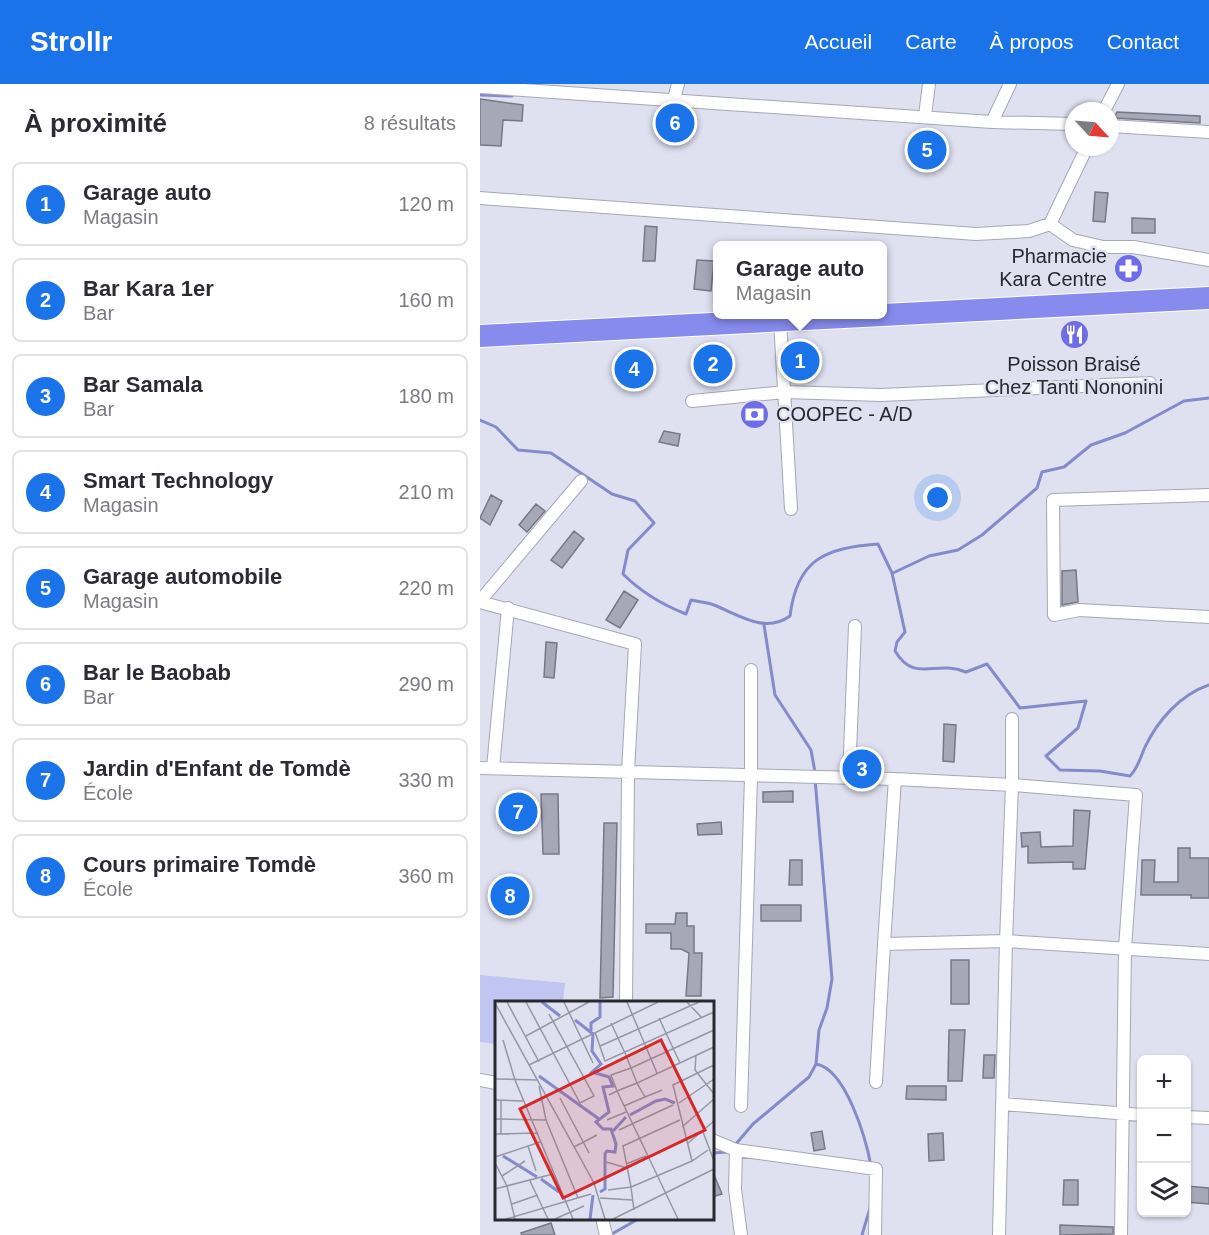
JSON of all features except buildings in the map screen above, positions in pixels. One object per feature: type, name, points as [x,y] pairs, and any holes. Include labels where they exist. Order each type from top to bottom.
[{"type":"highway","points":[[887,315],[1209,298]]},
{"type":"highway","points":[[480,336],[817,319]]},
{"type":"street","points":[[674,99],[678,84]]},
{"type":"street","points":[[925,116],[929,84]]},
{"type":"street","points":[[992,122],[1010,84]]},
{"type":"street","points":[[1109,102],[1118,84]]},
{"type":"street","points":[[480,87],[992,122],[1065,124]]},
{"type":"street","points":[[1119,127],[1209,132]]},
{"type":"street","points":[[480,198],[976,234],[1029,231],[1050,224],[1083,156]]},
{"type":"street","points":[[1050,224],[1073,240],[1104,247],[1133,248],[1209,260]]},
{"type":"street","points":[[780,321],[791,509]]},
{"type":"street","points":[[692,401],[784,392],[881,395],[1149,383]]},
{"type":"street","points":[[581,481],[480,601],[635,644],[628,772],[626,1001]]},
{"type":"street","points":[[1209,495],[1053,500],[1054,615],[1079,610],[1209,617]]},
{"type":"street","points":[[508,608],[486,768],[751,777],[895,779],[1136,795],[1125,948],[1121,1235]]},
{"type":"street","points":[[849,778],[855,626]]},
{"type":"street","points":[[741,1106],[751,777],[751,670]]},
{"type":"street","points":[[999,1235],[1012,719]]},
{"type":"street","points":[[876,1082],[895,779]]},
{"type":"street","points":[[884,944],[1006,941],[1209,954]]},
{"type":"street","points":[[480,1080],[495,1083]]},
{"type":"street","points":[[1002,1104],[1137,1115]]},
{"type":"street","points":[[1191,1117],[1209,1118]]},
{"type":"street","points":[[714,1141],[736,1150],[876,1169],[875,1235]]},
{"type":"street","points":[[736,1150],[735,1189],[741,1235]]},
{"type":"street","points":[[602,1220],[606,1235]]},
{"type":"shaded area","points":[[480,975],[565,983],[563,1001],[495,1001],[495,1044],[480,1042]]},
{"type":"waterway","points":[[480,95],[512,96],[515,93]]},
{"type":"waterway","points":[[893,573],[929,556],[958,550],[982,535],[1037,488],[1042,472],[1064,467],[1091,445],[1125,433],[1184,401],[1209,398]]},
{"type":"waterway","points":[[480,420],[496,427],[518,450],[551,453],[612,494],[635,501],[654,523],[628,550],[623,574],[652,597],[686,614],[691,600],[711,604],[752,621],[762,623],[781,621],[790,616],[799,581],[817,560],[843,549],[878,544],[892,573],[905,632],[897,642],[895,651],[903,661],[918,669],[945,668],[966,672],[987,664],[1020,708],[1086,701],[1078,728],[1046,756],[1060,770],[1100,771],[1130,776],[1150,737],[1163,718],[1179,702],[1198,689],[1209,685]]},
{"type":"waterway","points":[[764,625],[775,695],[811,750],[815,772]]},
{"type":"waterway","points":[[735,1145],[753,1124],[809,1077],[816,1064],[819,1030],[827,1008],[832,979],[815,779]]},
{"type":"waterway","points":[[816,1064],[827,1069],[837,1078],[845,1091],[865,1139],[871,1166]]},
{"type":"waterway","points":[[714,1153],[728,1152]]},
{"type":"waterway","points":[[862,1235],[870,1208]]},
{"type":"waterway","points":[[610,1235],[636,1220]]},
{"type":"place","name":"Bar le Baobab","points":[[675,123]]},
{"type":"place","name":"Garage automobile","points":[[927,150]]},
{"type":"place","name":"Pharmacie Kara Centre","points":[[1128,268]]},
{"type":"place","name":"Poisson Braisé Chez Tanti Nononini","points":[[1074,334]]},
{"type":"place","name":"Garage auto","points":[[800,361]]},
{"type":"place","name":"Bar Kara 1er","points":[[713,364]]},
{"type":"place","name":"Smart Technology","points":[[634,369]]},
{"type":"place","name":"COOPEC - A/D","points":[[755,414]]},
{"type":"place","name":"Bar Samala","points":[[862,769]]},
{"type":"place","name":"Jardin d'Enfant de Tomdè","points":[[518,812]]},
{"type":"place","name":"Cours primaire Tomdè","points":[[510,896]]}]
